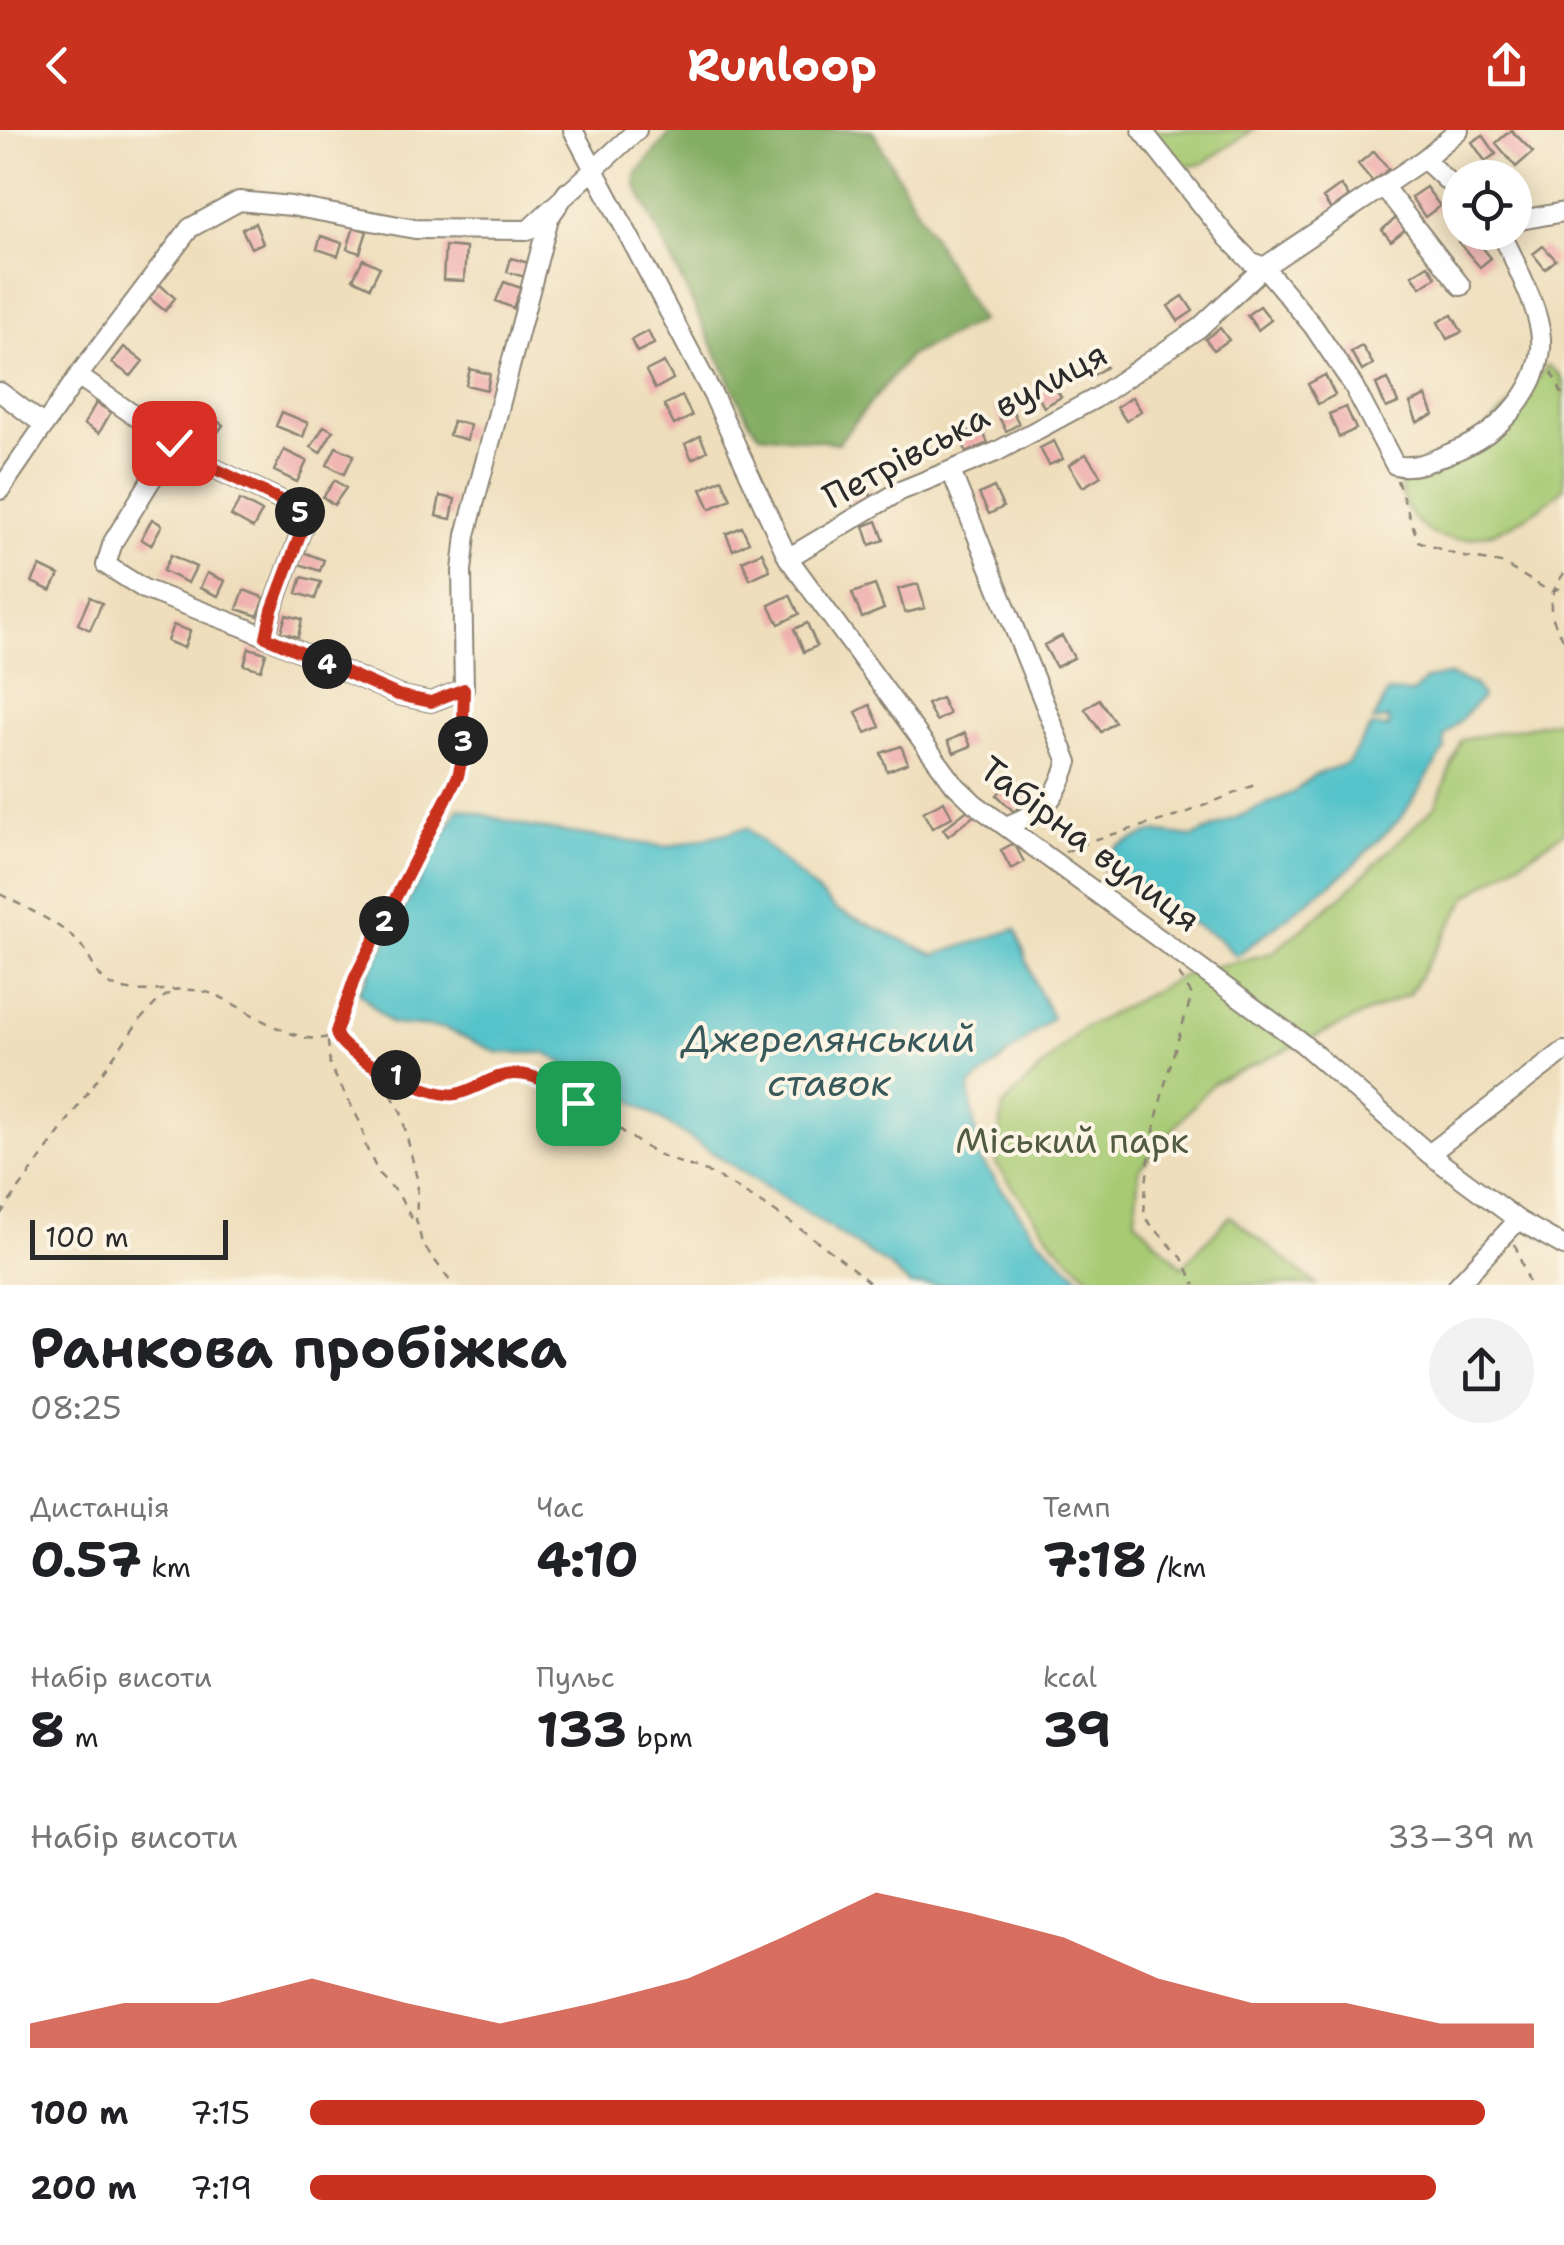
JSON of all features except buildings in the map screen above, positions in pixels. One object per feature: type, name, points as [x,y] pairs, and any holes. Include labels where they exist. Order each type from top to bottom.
[{"type":"street","name":"Табірна вулиця","points":[[573,130],[714,397],[788,558],[954,784],[1302,1043],[1514,1224],[1564,1246]]},
{"type":"street","points":[[0,490],[78,376],[190,228],[239,202],[291,206],[415,229],[528,230],[638,130]]},
{"type":"street","points":[[1142,130],[1228,238],[1250,261],[1264,267],[1313,326],[1353,385],[1395,465],[1414,466],[1470,446],[1500,422],[1529,390],[1541,346],[1532,300],[1508,250]]},
{"type":"street","name":"Петрівська вулиця","points":[[788,558],[900,491],[996,452],[1096,398],[1199,328],[1264,267],[1424,158],[1458,130]]},
{"type":"street","points":[[1424,158],[1442,176]]},
{"type":"street","points":[[1383,186],[1461,286]]},
{"type":"street","points":[[174,443],[113,542],[106,566],[144,588],[398,695],[431,702],[464,689],[462,571],[466,535],[549,218],[567,192]]},
{"type":"street","points":[[1532,217],[1564,212]]},
{"type":"street","points":[[78,376],[201,462],[299,509],[304,524],[266,637]]},
{"type":"street","points":[[0,392],[44,425]]},
{"type":"street","points":[[951,470],[1068,762],[1057,794],[1038,814],[1006,826]]},
{"type":"street","points":[[1429,1154],[1564,1051]]},
{"type":"street","points":[[1458,1285],[1514,1224]]},
{"type":"path","points":[[1391,460],[1418,540],[1460,556],[1501,563],[1551,592]]},
{"type":"path","points":[[1564,573],[1551,592],[1548,607],[1564,640]]},
{"type":"path","points":[[1551,592],[1564,585]]},
{"type":"path","points":[[464,689],[458,776],[355,977],[336,1032],[337,1040],[376,1066],[443,1094],[458,1094],[504,1076],[536,1077],[556,1086],[651,1151],[720,1178],[848,1264],[872,1285]]},
{"type":"path","points":[[1050,858],[1093,840],[1181,815],[1257,784]]},
{"type":"path","points":[[0,894],[78,942],[105,983],[129,989],[213,994],[306,1040],[328,1039],[336,1032]]},
{"type":"path","points":[[1175,966],[1192,996],[1157,1106],[1144,1217],[1182,1258],[1195,1285]]},
{"type":"path","points":[[0,1215],[139,1021],[159,1000],[178,989]]},
{"type":"path","points":[[328,1039],[330,1066],[362,1126],[366,1147],[379,1174],[398,1194],[418,1229]]},
{"type":"path","points":[[376,1066],[401,1112],[418,1183],[416,1218],[422,1243],[453,1285]]},
{"type":"path","points":[[1514,1224],[1529,1285]]},
{"type":"green space","points":[[673,130],[872,130],[980,321],[909,356],[838,443],[760,434],[750,423],[635,183],[637,173]]},
{"type":"green space","points":[[1149,130],[1253,130],[1202,164],[1178,168]]},
{"type":"green space","points":[[1547,365],[1564,383],[1564,487],[1514,523],[1473,538],[1452,539],[1434,534],[1418,523],[1404,500],[1402,474],[1457,456]]},
{"type":"green space","name":"Міський парк","points":[[1564,719],[1564,832],[1468,896],[1409,994],[1213,1083],[1139,1169],[1135,1219],[1182,1267],[1230,1216],[1317,1285],[1098,1285],[1055,1244],[996,1164],[1003,1106],[1080,1030],[1188,973],[1272,953],[1345,893],[1436,805],[1461,740]]},
{"type":"water","points":[[1448,675],[1475,685],[1482,697],[1444,737],[1445,749],[1402,817],[1346,872],[1236,956],[1218,938],[1170,911],[1147,887],[1115,878],[1098,864],[1118,846],[1153,832],[1193,837],[1294,792],[1314,775],[1348,763],[1371,726],[1389,728],[1389,719],[1373,721],[1388,692],[1413,693],[1426,679]]},
{"type":"water","name":"Джерелянський ставок","points":[[459,808],[530,827],[667,847],[747,828],[837,910],[935,955],[1016,929],[1052,1018],[969,1087],[979,1158],[1038,1238],[1088,1285],[910,1285],[889,1266],[623,1095],[545,1053],[499,1053],[444,1028],[391,1024],[359,992]]},
{"type":"route","points":[[174,443],[201,462],[299,509],[304,524],[266,637],[398,695],[431,702],[464,689],[458,776],[355,977],[336,1032],[337,1040],[376,1066],[430,1091],[458,1094],[494,1078],[515,1074],[536,1077],[556,1086],[578,1103]]}]
